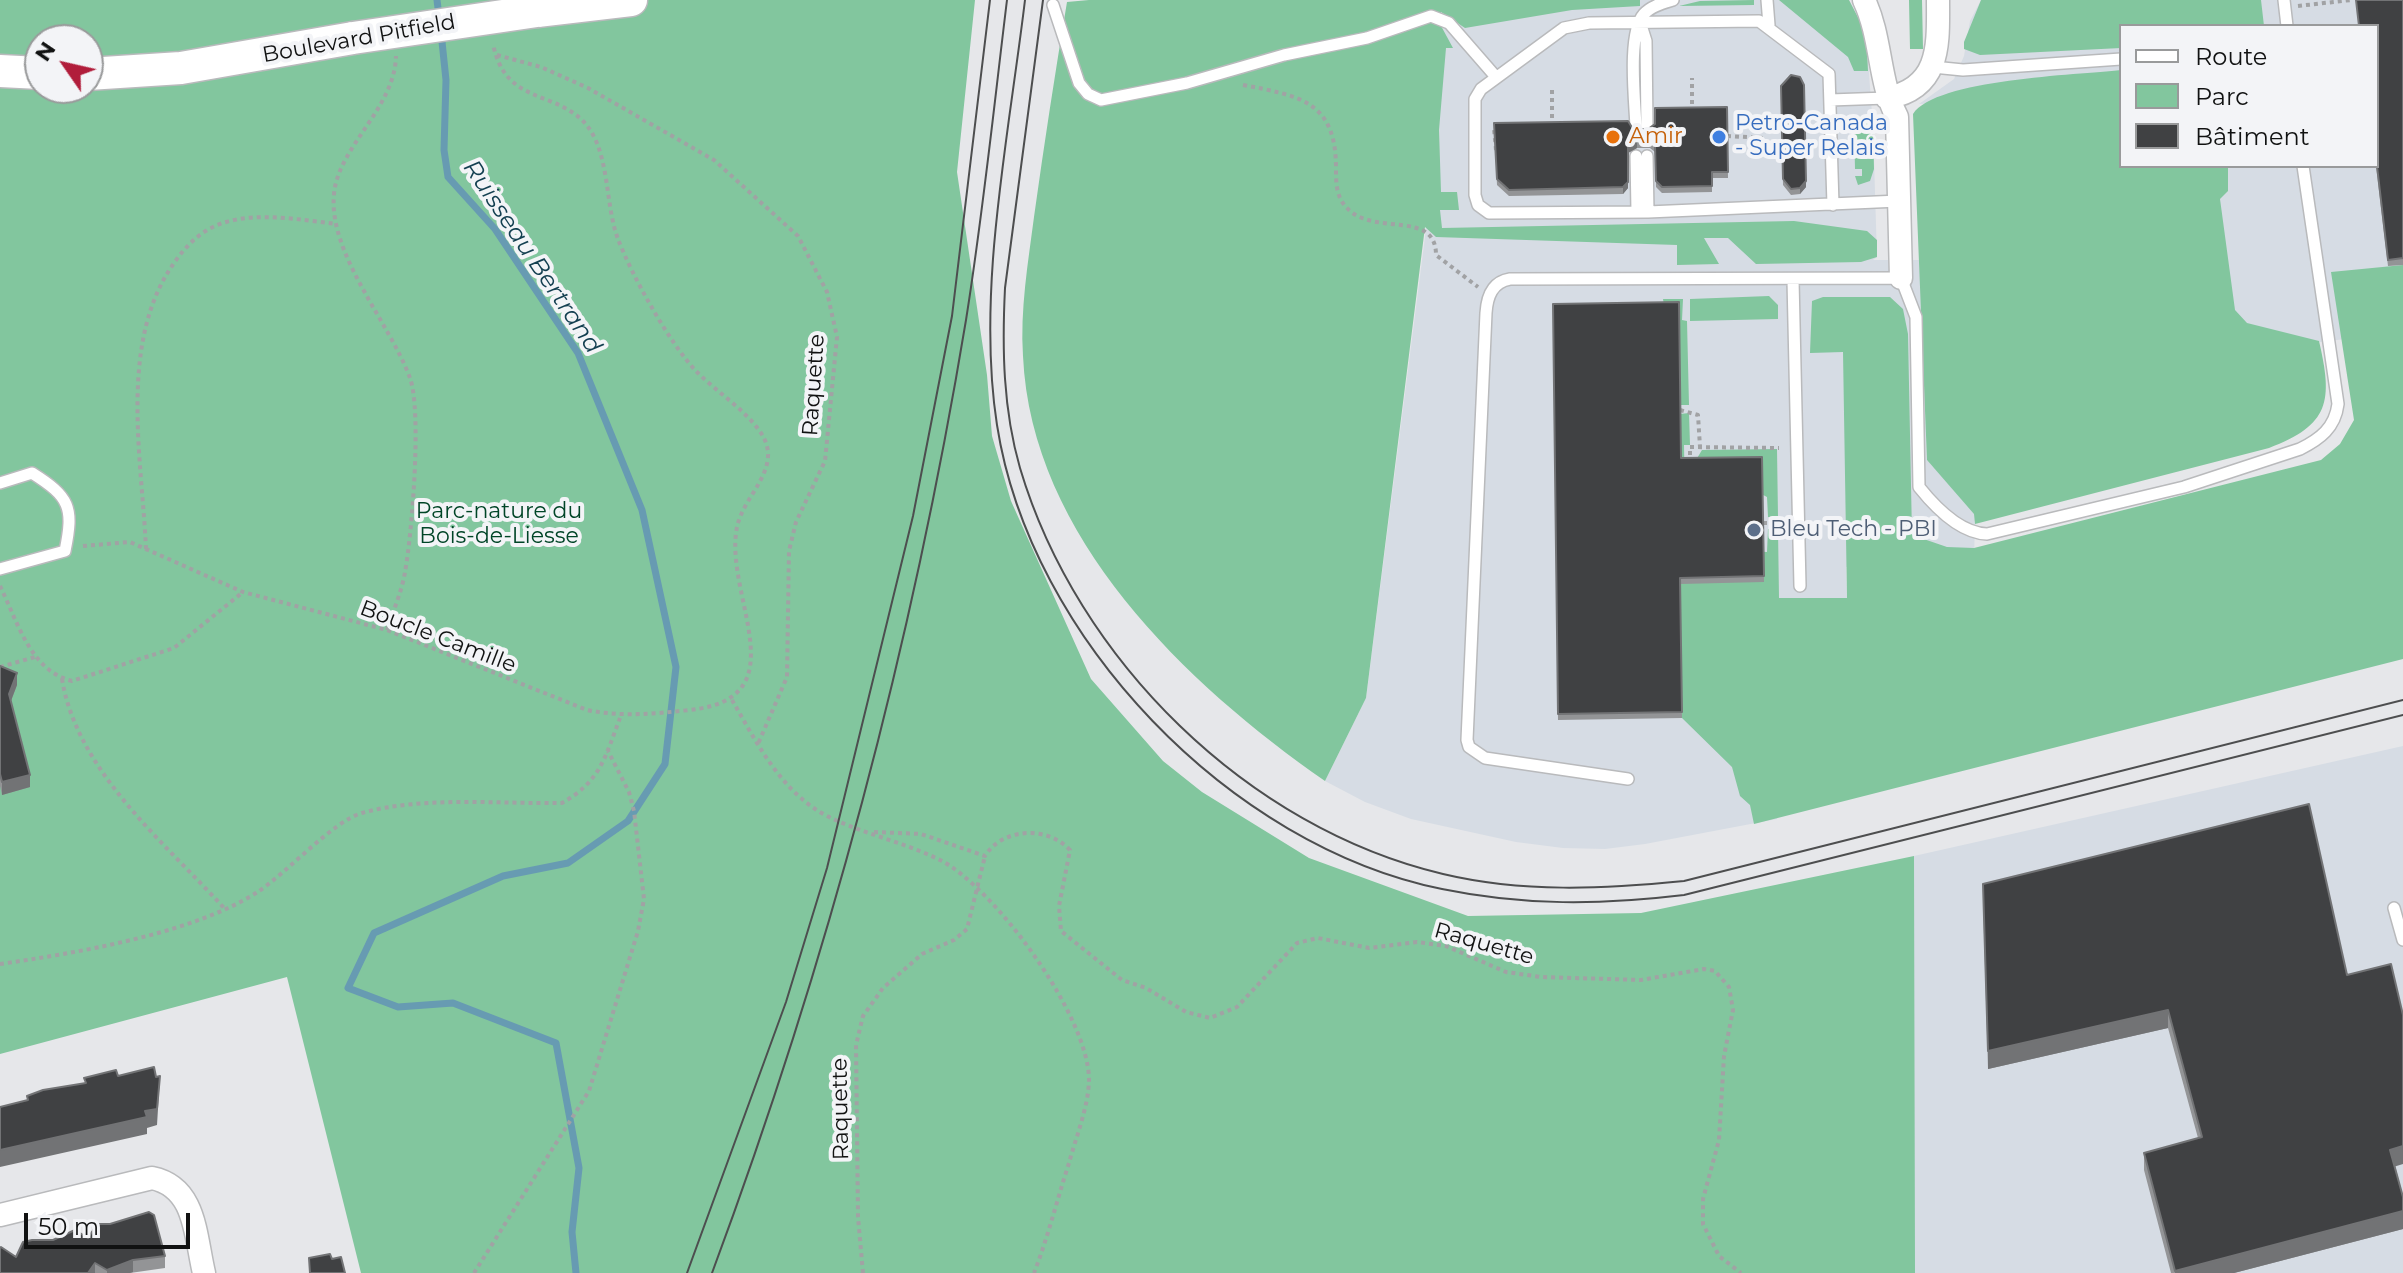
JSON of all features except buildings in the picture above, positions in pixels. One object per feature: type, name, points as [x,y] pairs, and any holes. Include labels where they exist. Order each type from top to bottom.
[{"type":"main road","name":"Boulevard Pitfield","points":[[104,73],[181,68],[353,38],[631,0]]},
{"type":"main road","points":[[0,71],[24,72]]},
{"type":"street","points":[[1864,0],[1878,34],[1887,98],[1897,117],[1901,278]]},
{"type":"street","points":[[1887,98],[1914,86],[1933,67],[1938,52],[1941,2]]},
{"type":"street","points":[[0,1215],[152,1178],[169,1182],[186,1198],[204,1273]]},
{"type":"lane","points":[[1639,22],[1650,9],[1673,0]]},
{"type":"lane","points":[[1767,0],[1769,25]]},
{"type":"lane","points":[[2284,0],[2287,24]]},
{"type":"lane","points":[[1053,5],[1079,83],[1094,98],[1117,99],[1210,77],[1284,55],[1367,38],[1431,16],[1449,23],[1496,77]]},
{"type":"lane","points":[[1833,205],[1830,100],[1826,69],[1769,25],[1753,20],[1639,22],[1564,28],[1496,77],[1475,99],[1474,187],[1481,209],[1503,214],[1642,212],[1833,205],[1899,201]]},
{"type":"lane","points":[[1639,22],[1646,41],[1641,127]]},
{"type":"lane","points":[[1933,67],[1963,70],[2119,59]]},
{"type":"lane","points":[[1830,100],[1887,98]]},
{"type":"lane","points":[[1642,156],[1642,212]]},
{"type":"lane","points":[[1628,779],[1485,758],[1469,747],[1467,740],[1489,295],[1498,282],[1510,279],[1901,278],[1916,317],[1919,487],[1939,509],[1966,529],[1987,534],[2184,487],[2300,449],[2323,435],[2335,419],[2338,404],[2303,168]]},
{"type":"lane","points":[[1793,280],[1800,586]]},
{"type":"lane","points":[[0,483],[32,473],[61,491],[72,518],[65,551],[0,569]]},
{"type":"lane","points":[[2394,908],[2403,940]]},
{"type":"path","points":[[2309,5],[2351,0]]},
{"type":"path","points":[[0,964],[92,951],[224,908],[255,893],[317,846],[340,824],[361,813],[409,806],[562,803],[584,791],[600,771],[621,717],[712,708],[732,700],[744,689],[751,665],[736,550],[737,526],[768,466],[769,448],[760,431],[694,368],[665,327],[618,239],[595,139],[580,119],[515,86],[495,55],[492,41]]},
{"type":"path","points":[[387,630],[405,572],[417,404],[410,377],[336,224],[334,193],[380,107],[396,65],[396,51]]},
{"type":"path","name":"Raquette","points":[[495,55],[541,67],[588,88],[714,160],[798,236],[827,292],[837,337],[825,461],[796,522],[789,551],[787,677],[758,744]]},
{"type":"path","points":[[1210,77],[1288,96],[1319,110],[1326,117],[1335,138],[1338,191],[1347,209],[1367,223],[1406,226],[1428,233],[1434,239],[1436,255],[1489,295]]},
{"type":"path","points":[[1692,78],[1692,114]]},
{"type":"path","points":[[1551,128],[1552,88]]},
{"type":"path","points":[[1681,114],[1704,113]]},
{"type":"path","points":[[1727,124],[1727,150]]},
{"type":"path","points":[[1540,129],[1562,128]]},
{"type":"path","points":[[1497,161],[1494,129],[1507,129]]},
{"type":"path","points":[[1727,136],[1765,138]]},
{"type":"path","points":[[146,549],[137,377],[145,323],[167,273],[184,248],[205,231],[226,222],[251,218],[336,224]]},
{"type":"path","points":[[1680,410],[1698,415],[1700,447]]},
{"type":"path","points":[[1690,475],[1690,447],[1779,446],[1780,462]]},
{"type":"path","points":[[1763,523],[1780,523],[1780,508]]},
{"type":"path","name":"Boucle Camille","points":[[65,551],[99,542],[130,542],[243,592],[387,630],[547,697],[621,717]]},
{"type":"path","points":[[0,586],[35,657],[62,679],[72,681],[174,648],[243,592]]},
{"type":"path","points":[[0,667],[35,657]]},
{"type":"path","points":[[62,679],[65,697],[103,770],[128,803],[224,908]]},
{"type":"path","points":[[732,700],[773,768],[798,795],[827,816],[943,861],[1008,919],[1063,1000],[1089,1081],[1082,1118],[1034,1273]]},
{"type":"path","points":[[474,1273],[589,1091],[638,931],[644,899],[634,811],[629,792],[608,751]]},
{"type":"path","points":[[874,832],[921,834],[985,856]]},
{"type":"path","name":"Raquette","points":[[863,1273],[858,1217],[856,1060],[863,1016],[883,988],[922,954],[954,940],[967,929],[985,856],[1002,836],[1021,833],[1057,838],[1070,850],[1059,906],[1061,931],[1122,980],[1146,988],[1186,1012],[1210,1018],[1237,1007],[1297,943],[1318,938],[1369,948],[1417,942],[1446,946],[1506,972],[1541,977],[1641,980],[1704,969],[1715,971],[1729,987],[1733,1010],[1724,1056],[1719,1140],[1703,1199],[1703,1224],[1719,1256],[1741,1273]]},
{"type":"shaded area","points":[[1442,0],[1849,0],[1859,18],[1867,47],[1873,127],[1877,257],[1873,260],[1921,260],[1927,460],[1975,514],[1974,565],[1846,567],[1847,598],[1777,819],[1645,844],[1605,849],[1563,848],[1516,842],[1411,819],[1365,802],[1325,781],[1366,698],[1425,237]]},
{"type":"shaded area","points":[[1981,0],[2403,0],[2403,285],[2396,333],[2177,359],[2164,168],[2379,168],[2379,24],[2119,24],[2119,96],[1919,104],[1954,79],[1964,56],[1970,21]]},
{"type":"shaded area","points":[[2403,746],[2403,1273],[1913,1273],[1914,856]]},
{"type":"green space","name":"Parc-nature du Bois-de-Liesse","points":[[0,0],[975,0],[957,172],[987,375],[992,436],[1011,501],[1091,679],[1163,761],[1202,792],[1309,858],[1468,916],[1641,913],[1914,856],[1915,1273],[361,1273],[287,977],[0,1054]]},
{"type":"green space","points":[[1640,0],[1640,6],[1572,10],[1465,28],[1441,12],[1440,24],[1453,48],[1446,48],[1439,130],[1441,192],[1457,192],[1459,210],[1440,210],[1442,228],[1794,221],[1867,231],[1877,240],[1877,257],[1861,262],[1756,264],[1728,238],[1704,238],[1719,264],[1677,265],[1677,245],[1436,237],[1425,227],[1366,698],[1325,781],[1220,699],[1170,652],[1125,600],[1085,544],[1054,485],[1033,422],[1022,339],[1029,252],[1067,2]]},
{"type":"green space","points":[[1754,0],[1754,5],[1679,6],[1700,1]]},
{"type":"green space","points":[[1779,0],[1849,0],[1866,33],[1868,71],[1854,71],[1848,57]]},
{"type":"green space","points":[[1909,0],[1922,0],[1923,49],[1910,49]]},
{"type":"green space","points":[[1981,0],[2261,0],[2264,24],[2119,24],[2119,48],[1980,55],[1964,49]]},
{"type":"green space","points":[[2119,70],[2119,168],[2228,168],[2228,191],[2220,199],[2235,310],[2247,323],[2319,341],[2326,380],[2325,395],[2322,408],[2305,430],[2269,448],[1975,524],[1974,514],[1927,460],[1913,114],[1927,102],[1949,93],[2042,77]]},
{"type":"green space","points":[[1860,116],[1873,127],[1874,169],[1870,181],[1858,185],[1855,176],[1862,176],[1862,169],[1855,169],[1854,123]]},
{"type":"green space","points":[[2403,265],[2403,659],[1754,824],[1750,805],[1740,796],[1732,767],[1682,718],[1680,547],[1767,552],[1768,529],[1778,529],[1779,598],[1847,598],[1843,352],[1810,353],[1812,301],[1823,297],[1890,297],[1903,309],[1908,334],[1912,535],[1947,547],[1974,548],[2321,460],[2340,444],[2354,420],[2331,272]]},
{"type":"green space","points":[[1769,296],[1778,305],[1778,319],[1690,321],[1690,299]]},
{"type":"green space","points":[[1663,299],[1683,299],[1682,320],[1687,321],[1689,405],[1680,405]]},
{"type":"green space","points":[[1689,413],[1690,445],[1684,445],[1685,502],[1681,502],[1680,414]]},
{"type":"green space","points":[[1777,449],[1778,517],[1768,517],[1767,497],[1696,460],[1702,450]]},
{"type":"waterway","name":"Ruisseau Bertrand","points":[[437,0],[439,16]]},
{"type":"waterway","name":"Ruisseau Bertrand","points":[[441,32],[446,80],[444,150],[448,177],[495,229],[578,353],[642,510],[676,667],[665,764],[628,821],[568,863],[503,876],[374,933],[348,988],[398,1007],[453,1003],[556,1043],[579,1168],[572,1232],[576,1273]]},
{"type":"tram line","points":[[687,1273],[786,1002],[827,868],[913,516],[952,316],[990,0]]},
{"type":"tram line","points":[[712,1273],[754,1157],[829,922],[862,803],[920,563],[966,320],[1007,0]]},
{"type":"tram line","points":[[1025,0],[997,213],[990,321],[997,425],[1017,504],[1051,581],[1096,654],[1152,721],[1217,779],[1288,828],[1363,865],[1473,895],[1563,902],[1684,895],[2403,715]]},
{"type":"tram line","points":[[1043,0],[1005,288],[1005,379],[1010,424],[1020,468],[1047,539],[1083,606],[1127,669],[1180,726],[1238,776],[1303,818],[1371,851],[1443,874],[1473,880],[1563,888],[1684,881],[2403,700]]},
{"type":"place","name":"Amir","points":[[1613,137]]},
{"type":"place","name":"Petro-Canada - Super Relais","points":[[1719,137]]},
{"type":"place","name":"Bleu Tech - PBI","points":[[1754,530]]}]
